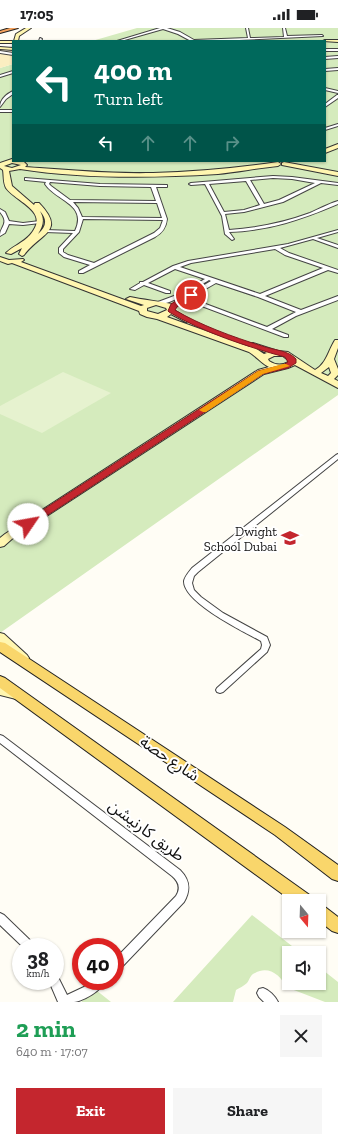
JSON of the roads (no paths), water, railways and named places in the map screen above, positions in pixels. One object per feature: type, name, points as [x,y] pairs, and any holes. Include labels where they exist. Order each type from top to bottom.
[{"type":"highway","points":[[0,32],[16,28]]},
{"type":"main road","name":"شارع حصة","points":[[0,646],[280,831],[338,874]]},
{"type":"main road","points":[[0,681],[295,894]]},
{"type":"main road","points":[[326,917],[338,926]]},
{"type":"street","points":[[14,40],[17,35],[29,28]]},
{"type":"street","points":[[121,40],[163,28],[179,33],[191,40]]},
{"type":"street","points":[[247,28],[249,38]]},
{"type":"street","points":[[284,28],[286,37]]},
{"type":"street","points":[[320,30],[324,39]]},
{"type":"street","points":[[222,40],[286,37],[338,41]]},
{"type":"street","points":[[0,42],[12,41]]},
{"type":"street","points":[[0,49],[12,49]]},
{"type":"street","points":[[0,49],[12,54]]},
{"type":"street","points":[[326,50],[338,50]]},
{"type":"street","points":[[326,58],[338,57]]},
{"type":"street","points":[[326,70],[338,68]]},
{"type":"street","points":[[0,76],[12,72]]},
{"type":"street","points":[[326,89],[338,95],[332,103],[326,106]]},
{"type":"street","points":[[0,106],[2,100],[12,93]]},
{"type":"street","points":[[0,112],[12,112]]},
{"type":"street","points":[[326,129],[338,125]]},
{"type":"street","points":[[326,150],[338,145]]},
{"type":"street","points":[[215,281],[179,302],[166,315],[157,316],[148,315],[143,310],[122,301],[8,263],[0,258],[21,246],[37,231],[40,218],[35,210],[10,188],[6,180],[4,164],[92,174],[154,175],[207,173],[277,162],[338,173]]},
{"type":"street","points":[[294,162],[338,173]]},
{"type":"street","points":[[20,165],[13,174],[15,185],[19,190],[42,208],[52,225],[60,228],[78,230]]},
{"type":"street","points":[[191,184],[282,177],[338,184]]},
{"type":"street","points":[[26,179],[93,184],[166,186]]},
{"type":"street","points":[[247,179],[263,206]]},
{"type":"street","points":[[48,181],[48,186],[76,207],[80,218],[78,230],[61,249],[60,253],[94,265]]},
{"type":"street","points":[[223,214],[263,206],[286,198],[320,182]]},
{"type":"street","points":[[207,183],[223,214],[227,234],[232,239]]},
{"type":"street","points":[[81,272],[154,236],[164,227],[165,219],[153,186]]},
{"type":"street","points":[[70,201],[158,202]]},
{"type":"street","points":[[227,231],[247,230],[292,220],[310,215],[338,202]]},
{"type":"street","points":[[0,210],[6,215],[8,225],[0,235]]},
{"type":"street","points":[[80,218],[165,219]]},
{"type":"street","points":[[27,226],[40,222]]},
{"type":"street","points":[[8,225],[27,226],[37,231]]},
{"type":"street","points":[[8,263],[23,256],[25,249],[52,225]]},
{"type":"street","points":[[45,231],[60,228]]},
{"type":"street","points":[[133,288],[175,267],[196,260],[275,247],[338,231]]},
{"type":"street","points":[[315,238],[338,247]]},
{"type":"street","points":[[275,247],[287,254],[338,272]]},
{"type":"street","points":[[9,253],[23,256],[128,298],[150,304]]},
{"type":"street","points":[[175,267],[260,296],[300,312]]},
{"type":"street","points":[[260,296],[328,268]]},
{"type":"street","points":[[143,310],[144,307],[150,304],[160,303],[176,297],[208,279]]},
{"type":"street","points":[[142,283],[168,292]]},
{"type":"street","points":[[267,329],[300,312],[338,298]]},
{"type":"street","points":[[193,301],[286,336]]},
{"type":"street","points":[[160,303],[169,306],[171,310],[186,320],[276,353],[288,355],[305,369],[335,382],[335,372],[331,360]]},
{"type":"street","points":[[157,316],[252,350],[272,366],[305,369]]},
{"type":"street","points":[[315,373],[328,364],[331,360],[335,346],[338,342]]},
{"type":"street","points":[[261,372],[264,360],[269,354],[276,353]]},
{"type":"street","points":[[0,544],[4,538],[261,372],[290,364],[292,359]]},
{"type":"street","points":[[220,690],[264,650],[266,645],[264,639],[209,608],[191,592],[188,583],[189,578],[195,570],[338,456]]},
{"type":"street","points":[[0,637],[19,654],[26,663]]},
{"type":"street","points":[[0,691],[22,696]]},
{"type":"street","name":"طريق كارنيشن","points":[[0,738],[176,872],[183,880],[185,890],[180,899],[124,957]]},
{"type":"street","points":[[0,918],[21,938]]},
{"type":"street","points":[[58,990],[64,1002],[89,990]]},
{"type":"street","points":[[263,993],[272,1002]]},
{"type":"place","name":"Dwight School Dubai","points":[[290,538]]}]
